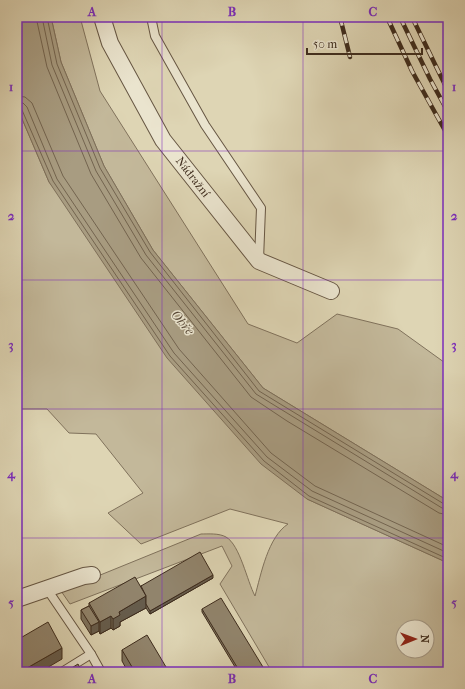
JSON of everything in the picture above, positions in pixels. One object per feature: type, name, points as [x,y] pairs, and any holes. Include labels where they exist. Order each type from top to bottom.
[{"type":"street","name":"Nádražní","points":[[102,17],[110,43],[163,140],[259,261],[331,290]]},
{"type":"street","points":[[17,599],[84,576],[92,575]]},
{"type":"lane","points":[[151,17],[155,36],[205,124],[261,208],[259,261]]},
{"type":"lane","points":[[47,589],[91,654],[100,672]]},
{"type":"lane","points":[[62,672],[91,654]]},
{"type":"shaded area","points":[[51,17],[80,17],[100,91],[248,324],[297,343],[337,314],[398,329],[448,365],[448,501],[263,388],[153,250],[104,166],[61,62]]},
{"type":"shaded area","points":[[17,107],[49,182],[307,499],[448,563],[448,672],[272,672],[220,584],[232,566],[222,546],[70,604],[61,591],[201,534],[220,535],[231,541],[239,555],[255,596],[270,547],[281,530],[288,524],[230,509],[141,544],[108,513],[143,493],[96,434],[69,433],[47,409],[17,409]]},
{"type":"water","name":"Ohře","points":[[17,17],[51,17],[61,62],[104,166],[153,250],[263,388],[448,501],[448,563],[307,499],[261,464],[167,358],[49,182],[17,107]]},
{"type":"building","points":[[200,552],[213,575],[150,611],[146,604],[146,596],[141,586]]},
{"type":"building","points":[[135,577],[146,596],[119,612],[120,615],[113,619],[111,616],[100,622],[89,603]]},
{"type":"building","points":[[221,598],[266,672],[240,672],[202,609]]},
{"type":"building","points":[[89,606],[99,622],[91,626],[81,610]]},
{"type":"building","points":[[48,622],[62,648],[20,672],[17,672],[17,640]]},
{"type":"building","points":[[147,635],[169,672],[135,672],[122,650]]},
{"type":"building","points":[[78,664],[82,672],[65,672]]},
{"type":"railway","points":[[340,17],[350,57]]},
{"type":"railway","points":[[387,17],[412,71],[448,136]]},
{"type":"railway","points":[[400,17],[448,112]]},
{"type":"railway","points":[[412,17],[448,91]]}]
